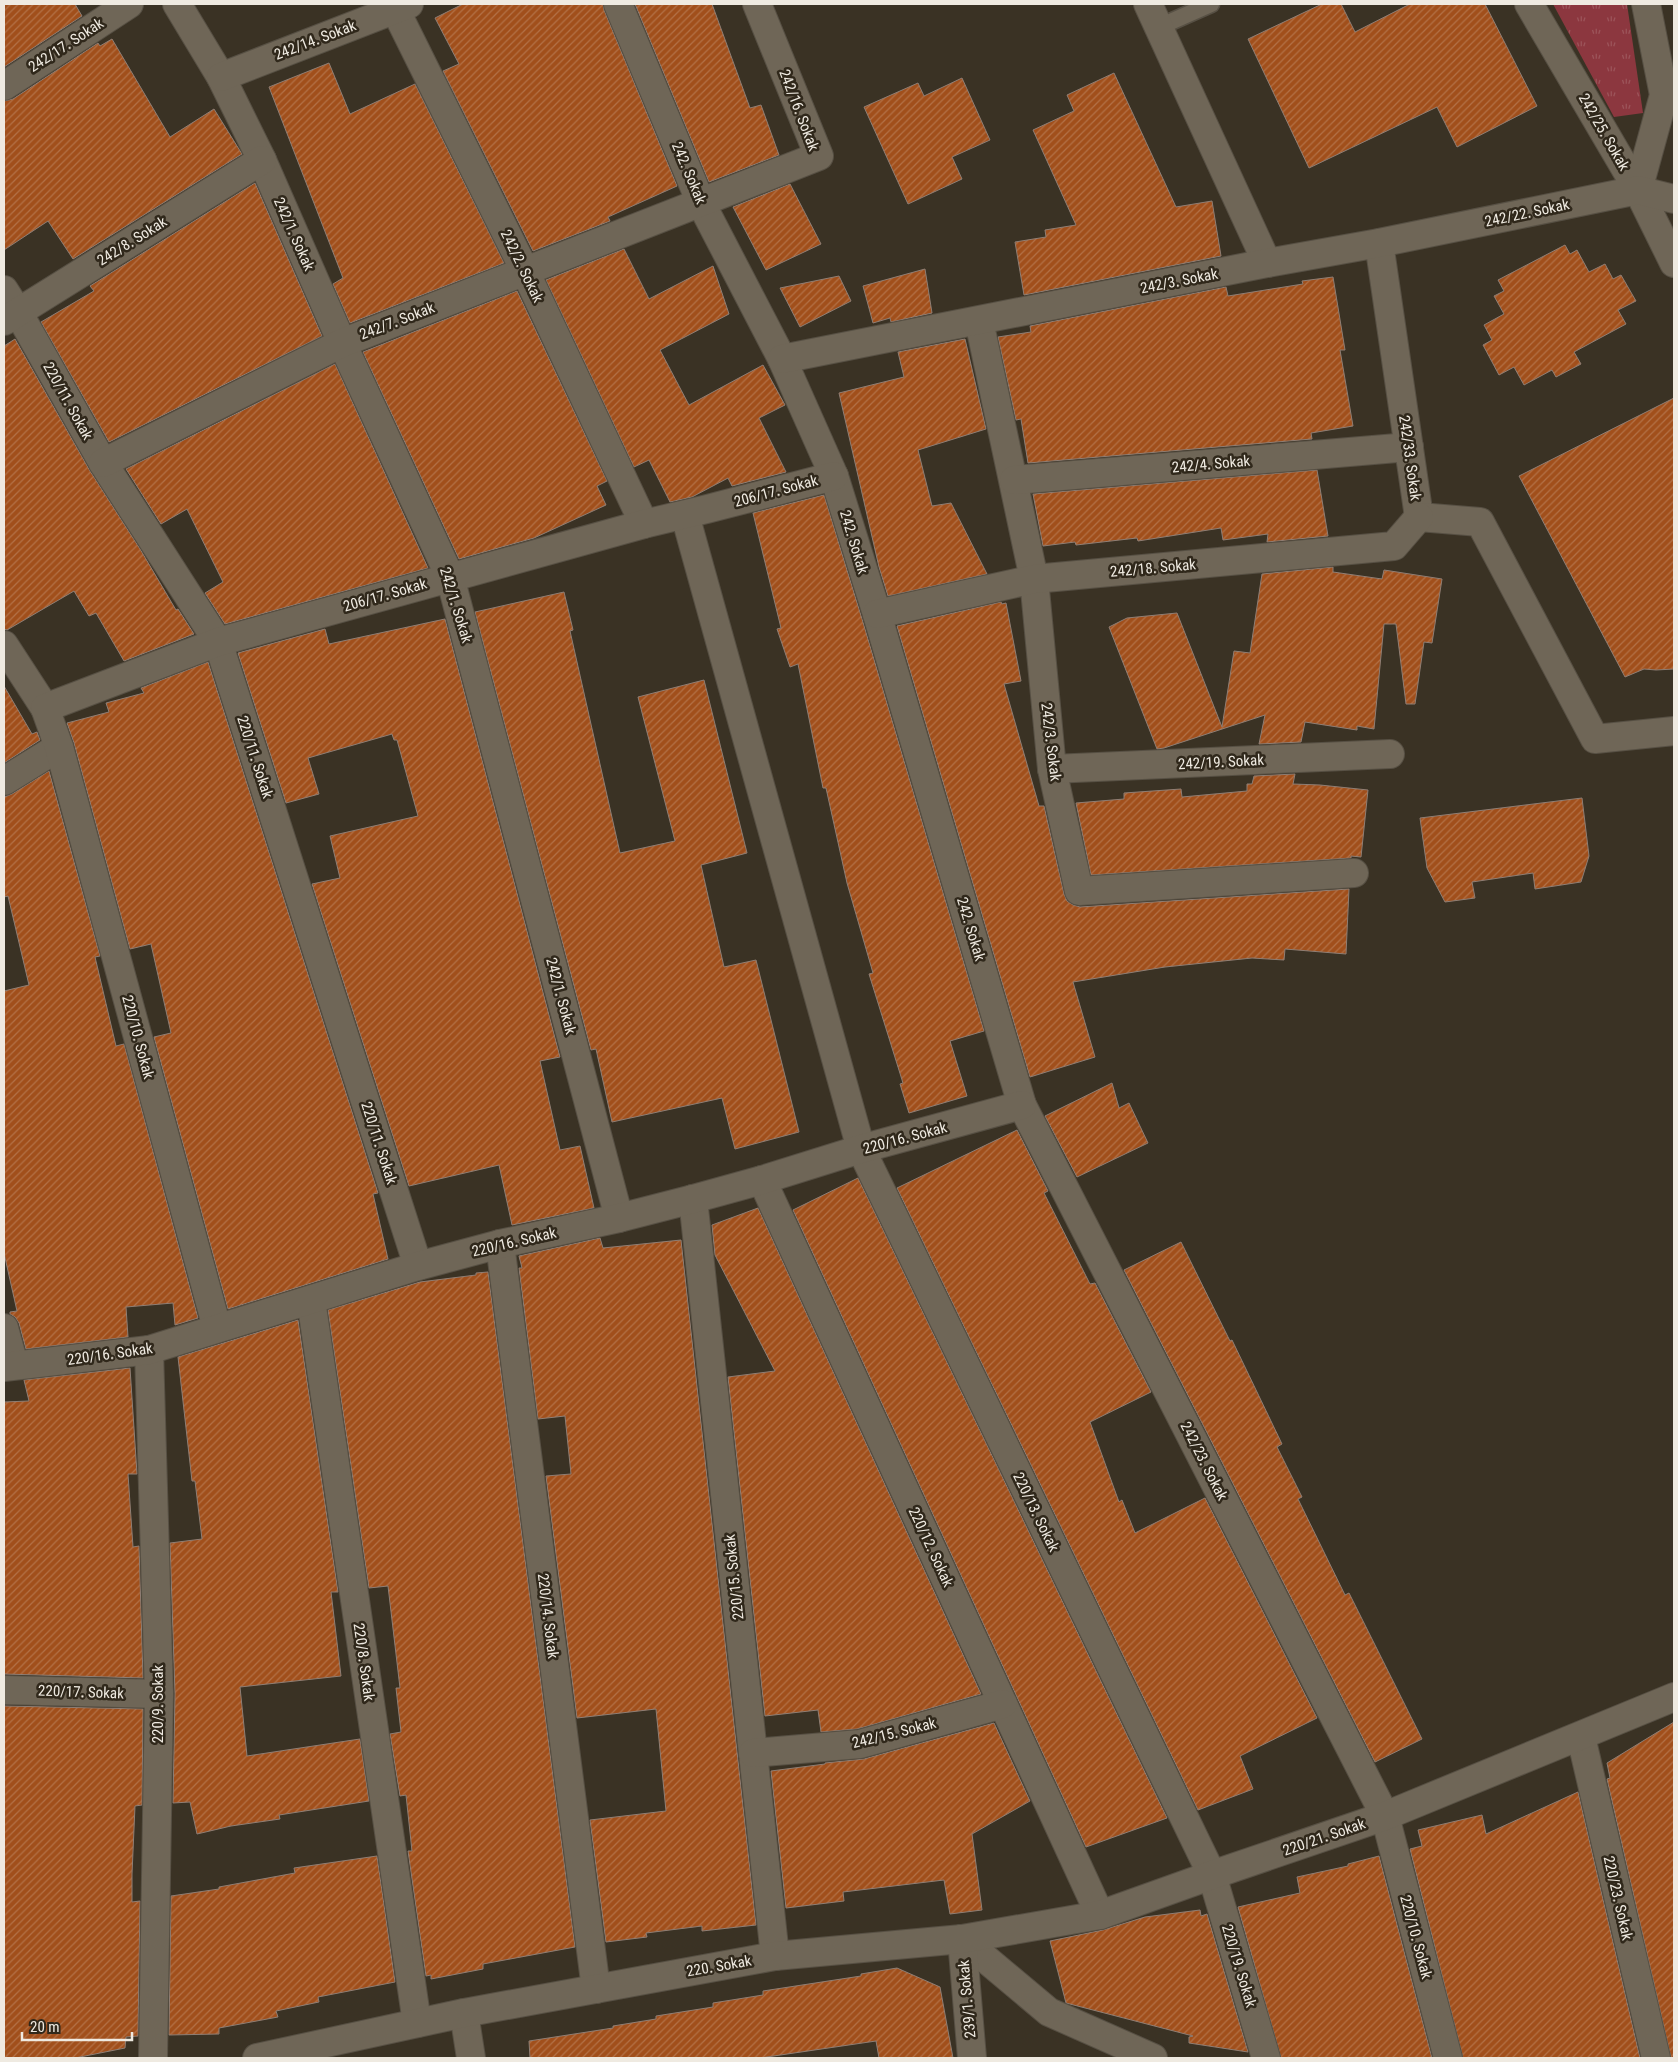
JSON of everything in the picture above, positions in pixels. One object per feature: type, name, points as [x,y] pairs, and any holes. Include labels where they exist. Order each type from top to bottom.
[{"type":"street","name":"242/17. Sokak","points":[[4,86],[129,4]]},
{"type":"street","name":"242/1. Sokak","points":[[177,4],[221,77],[262,160],[342,342],[450,577],[620,1218]]},
{"type":"street","name":"242. Sokak","points":[[618,4],[701,203],[782,359],[834,476],[877,614],[1022,1105]]},
{"type":"street","name":"242/16. Sokak","points":[[701,203],[819,156],[757,4]]},
{"type":"street","name":"242/25. Sokak","points":[[1529,4],[1638,190],[1674,263]]},
{"type":"street","points":[[1638,190],[1669,93],[1646,4]]},
{"type":"street","name":"242/14. Sokak","points":[[221,77],[402,7]]},
{"type":"street","name":"242/2. Sokak","points":[[402,7],[644,524]]},
{"type":"street","points":[[1154,16],[1267,263]]},
{"type":"street","name":"242/8. Sokak","points":[[9,308],[262,160]]},
{"type":"street","name":"242/22. Sokak","points":[[1379,243],[1638,190],[1674,199]]},
{"type":"street","name":"242/7. Sokak","points":[[103,463],[342,342],[701,203]]},
{"type":"street","name":"242/3. Sokak","points":[[782,359],[1267,263],[1379,243]]},
{"type":"street","name":"242/33. Sokak","points":[[1379,243],[1419,517],[1480,522],[1595,739],[1674,731]]},
{"type":"street","name":"220/11. Sokak","points":[[9,308],[103,463],[218,642],[418,1266]]},
{"type":"street","name":"242/3. Sokak","points":[[979,321],[1034,579],[1052,769],[1079,892],[1354,873]]},
{"type":"street","name":"242/4. Sokak","points":[[1014,480],[1408,447]]},
{"type":"street","name":"206/17. Sokak","points":[[45,708],[218,642],[644,524],[834,476]]},
{"type":"street","name":"220/13. Sokak","points":[[685,515],[861,1149],[1212,1874]]},
{"type":"street","name":"242/18. Sokak","points":[[877,614],[1034,579],[1394,546],[1419,517]]},
{"type":"street","points":[[4,645],[45,708],[59,747],[4,781]]},
{"type":"street","name":"220/10. Sokak","points":[[59,747],[217,1328]]},
{"type":"street","name":"242/19. Sokak","points":[[1052,769],[1390,754]]},
{"type":"street","name":"220/16. Sokak","points":[[9,1366],[149,1350],[418,1266],[500,1244],[620,1218],[762,1180],[861,1149],[1022,1105]]},
{"type":"street","name":"242/23. Sokak","points":[[1022,1105],[1385,1816]]},
{"type":"street","name":"220/12. Sokak","points":[[762,1180],[1100,1915]]},
{"type":"street","name":"220/15. Sokak","points":[[694,1198],[775,1956]]},
{"type":"street","name":"220/14. Sokak","points":[[500,1244],[596,1989]]},
{"type":"street","name":"220/8. Sokak","points":[[311,1300],[417,2023]]},
{"type":"street","points":[[4,1328],[9,1366]]},
{"type":"street","name":"220/9. Sokak","points":[[149,1350],[159,1694],[153,2058]]},
{"type":"street","name":"220/17. Sokak","points":[[4,1690],[159,1694]]},
{"type":"street","name":"220/21. Sokak","points":[[962,1939],[1100,1915],[1212,1874],[1385,1816],[1581,1737],[1674,1697]]},
{"type":"street","name":"242/15. Sokak","points":[[753,1752],[860,1744],[1003,1704]]},
{"type":"street","name":"220/23. Sokak","points":[[1581,1737],[1656,2058]]},
{"type":"street","name":"220/10. Sokak","points":[[1385,1816],[1448,2058]]},
{"type":"street","name":"220/19. Sokak","points":[[1212,1874],[1266,2058]]},
{"type":"street","points":[[962,1939],[1049,2012],[1153,2058]]},
{"type":"street","name":"220. Sokak","points":[[266,2057],[417,2023],[775,1956],[962,1939]]},
{"type":"street","name":"239/1. Sokak","points":[[962,1939],[972,2058]]},
{"type":"street","points":[[464,2014],[471,2058]]},
{"type":"lane","points":[[1154,16],[1211,4]]},
{"type":"green space","points":[[1553,4],[1627,4],[1643,113],[1614,117]]},
{"type":"building","points":[[4,4],[75,4],[82,16],[4,67]]},
{"type":"building","points":[[463,4],[603,4],[677,186],[608,217],[610,221],[533,251],[443,71],[459,64],[435,18]]},
{"type":"building","points":[[635,4],[712,4],[750,108],[761,105],[779,155],[709,182]]},
{"type":"building","points":[[1322,4],[1341,4],[1355,32],[1410,4],[1485,4],[1537,106],[1457,147],[1437,107],[1309,168],[1248,39]]},
{"type":"building","points":[[112,39],[170,137],[214,109],[242,154],[73,259],[48,221],[4,250],[4,101],[13,99],[98,43],[100,46]]},
{"type":"building","points":[[329,63],[350,114],[415,84],[504,263],[350,323],[333,284],[343,278],[269,87]]},
{"type":"building","points":[[1114,73],[1176,207],[1212,201],[1221,256],[1024,295],[1015,242],[1046,237],[1045,230],[1076,225],[1033,130],[1074,111],[1067,95]]},
{"type":"building","points":[[962,78],[990,140],[952,157],[962,179],[908,204],[864,107],[918,83],[924,96]]},
{"type":"building","points":[[255,183],[322,336],[109,442],[41,322],[94,291],[90,286]]},
{"type":"building","points":[[790,184],[821,244],[766,270],[733,207]]},
{"type":"building","points":[[1565,245],[1570,254],[1577,250],[1589,272],[1605,264],[1613,279],[1621,275],[1636,301],[1618,310],[1626,324],[1574,352],[1581,364],[1556,377],[1552,370],[1524,385],[1514,367],[1499,375],[1483,345],[1492,340],[1484,325],[1504,314],[1494,296],[1504,291],[1498,280]]},
{"type":"building","points":[[624,249],[649,299],[713,266],[729,314],[660,350],[689,405],[763,365],[785,405],[759,418],[786,472],[732,486],[728,478],[692,497],[670,502],[649,460],[634,467],[546,280]]},
{"type":"building","points":[[925,269],[932,313],[891,322],[890,318],[873,323],[863,286]]},
{"type":"building","points":[[839,276],[851,301],[800,327],[780,288]]},
{"type":"building","points":[[1333,277],[1345,350],[1340,350],[1353,426],[1311,433],[1312,439],[1028,463],[1021,419],[1016,420],[998,337],[1031,332],[1030,326],[1226,287],[1228,296],[1303,284],[1302,281]]},
{"type":"building","points":[[517,291],[607,481],[597,486],[606,505],[534,538],[459,559],[363,352]]},
{"type":"building","points":[[15,339],[90,471],[176,610],[178,609],[194,634],[124,661],[96,613],[89,616],[74,591],[7,630],[4,629],[4,346]]},
{"type":"building","points":[[965,339],[986,429],[918,450],[932,506],[951,503],[987,574],[888,596],[879,567],[839,393],[904,377],[898,352]]},
{"type":"building","points":[[335,364],[428,568],[225,624],[205,593],[223,582],[187,509],[161,524],[126,469]]},
{"type":"building","points":[[1674,398],[1674,669],[1644,669],[1625,677],[1519,476]]},
{"type":"building","points":[[1317,470],[1328,536],[1267,542],[1268,534],[1223,540],[1221,528],[1138,541],[1137,538],[1076,545],[1075,542],[1043,546],[1033,494]]},
{"type":"building","points":[[824,495],[984,1031],[950,1041],[967,1096],[909,1113],[900,1084],[903,1083],[869,974],[873,973],[847,883],[826,788],[823,788],[798,664],[790,667],[777,629],[781,628],[753,513]]},
{"type":"building","points":[[1333,567],[1333,572],[1382,579],[1384,570],[1442,579],[1432,643],[1424,642],[1415,704],[1406,704],[1396,624],[1384,624],[1374,729],[1357,726],[1357,730],[1305,722],[1301,742],[1259,744],[1265,715],[1157,749],[1109,627],[1127,618],[1177,613],[1222,727],[1234,651],[1250,653],[1262,574]]},
{"type":"building","points":[[564,592],[573,630],[570,631],[620,853],[675,841],[638,697],[704,680],[747,853],[701,865],[724,967],[756,960],[799,1132],[735,1149],[722,1098],[612,1122],[596,1049],[591,1050],[475,612]]},
{"type":"building","points":[[1001,602],[1002,604],[1006,603],[1021,681],[1004,684],[1039,806],[1044,806],[1067,901],[1080,907],[1349,889],[1346,954],[1285,949],[1284,960],[1252,958],[1165,967],[1073,982],[1095,1057],[1030,1077],[897,626]]},
{"type":"building","points":[[445,619],[560,1057],[540,1061],[560,1150],[580,1146],[594,1208],[512,1225],[499,1165],[409,1186],[312,884],[340,878],[330,836],[418,816],[397,740],[394,740],[392,734],[308,758],[319,794],[286,803],[238,653],[325,629],[329,644]]},
{"type":"building","points":[[208,662],[378,1193],[373,1194],[388,1259],[228,1309],[154,1037],[171,1033],[151,944],[130,949],[67,723],[109,712],[106,703],[144,693],[141,688]]},
{"type":"building","points":[[4,686],[32,734],[37,732],[40,740],[4,763]]},
{"type":"building","points":[[49,771],[100,956],[95,957],[116,1046],[124,1044],[198,1318],[175,1325],[173,1303],[126,1307],[128,1337],[26,1349],[19,1323],[10,1314],[10,1312],[17,1311],[4,1253],[4,991],[29,985],[8,896],[4,897],[4,797]]},
{"type":"building","points":[[1295,774],[1293,784],[1368,790],[1361,857],[1351,856],[1351,858],[1091,875],[1076,803],[1124,799],[1124,793],[1181,789],[1182,797],[1247,791],[1247,784],[1252,784],[1254,776]]},
{"type":"building","points":[[1582,798],[1589,856],[1581,882],[1535,889],[1533,873],[1472,882],[1475,898],[1445,902],[1427,868],[1420,818]]},
{"type":"building","points":[[1112,1083],[1119,1108],[1129,1103],[1148,1143],[1077,1177],[1045,1116]]},
{"type":"building","points":[[1017,1130],[1048,1191],[1044,1193],[1090,1284],[1095,1283],[1151,1392],[1090,1422],[1119,1502],[1122,1500],[1135,1533],[1205,1498],[1317,1718],[1240,1756],[1253,1789],[1198,1810],[897,1188]]},
{"type":"building","points":[[858,1178],[1167,1818],[1086,1847],[793,1210]]},
{"type":"building","points":[[758,1208],[981,1694],[857,1729],[821,1732],[818,1710],[765,1716],[728,1377],[775,1371],[715,1255],[712,1225]]},
{"type":"building","points":[[600,1238],[603,1248],[681,1240],[756,1925],[702,1931],[702,1926],[646,1933],[647,1937],[606,1942],[590,1820],[666,1811],[656,1709],[577,1718],[546,1476],[571,1474],[565,1416],[538,1419],[519,1268],[522,1268],[519,1256]]},
{"type":"building","points":[[1181,1242],[1230,1341],[1232,1340],[1282,1444],[1277,1447],[1302,1497],[1298,1499],[1345,1595],[1349,1593],[1422,1739],[1375,1762],[1124,1270]]},
{"type":"building","points":[[488,1272],[575,1947],[483,1964],[483,1969],[431,1979],[431,1975],[426,1976],[408,1851],[412,1851],[406,1795],[400,1796],[390,1734],[401,1732],[396,1688],[400,1688],[388,1586],[369,1588],[328,1310],[420,1282]]},
{"type":"building","points":[[298,1320],[338,1592],[331,1592],[341,1676],[240,1687],[247,1756],[360,1739],[369,1801],[279,1815],[280,1819],[231,1826],[197,1834],[190,1802],[173,1803],[175,1694],[170,1543],[202,1539],[195,1481],[192,1481],[178,1357]]},
{"type":"building","points":[[130,1368],[137,1474],[128,1474],[133,1547],[139,1546],[143,1678],[4,1674],[4,1402],[29,1401],[24,1380]]},
{"type":"building","points":[[4,1706],[143,1709],[142,1805],[135,1806],[132,1874],[132,1902],[140,1901],[138,2036],[126,2037],[125,2048],[75,2058],[4,2058]]},
{"type":"building","points":[[1674,1722],[1674,2058],[1671,2058],[1607,1779],[1610,1778],[1607,1763]]},
{"type":"building","points":[[994,1723],[1030,1801],[972,1834],[982,1910],[950,1914],[944,1880],[843,1892],[844,1901],[786,1908],[771,1771],[864,1759]]},
{"type":"building","points":[[1578,1792],[1640,2058],[1463,2058],[1410,1849],[1422,1846],[1418,1830],[1482,1815],[1486,1834]]},
{"type":"building","points":[[377,1856],[395,1982],[318,1997],[319,2002],[276,2011],[278,2017],[219,2028],[219,2034],[169,2035],[171,1896],[219,1889],[219,1887],[295,1873],[294,1868]]},
{"type":"building","points":[[1379,1856],[1432,2058],[1281,2058],[1238,1907],[1300,1893],[1297,1877],[1348,1866],[1348,1864]]},
{"type":"building","points":[[1200,1910],[1201,1916],[1207,1914],[1248,2052],[1189,2043],[1189,2037],[1193,2036],[1066,2003],[1050,1941],[1103,1930],[1145,1917]]},
{"type":"building","points":[[897,1968],[940,1987],[953,2058],[879,2058],[876,2041],[760,2058],[530,2058],[529,2041],[613,2028],[613,2026],[656,2019],[656,2016],[713,2007],[713,2003],[763,1995],[763,1991],[861,1976],[861,1974]]}]
